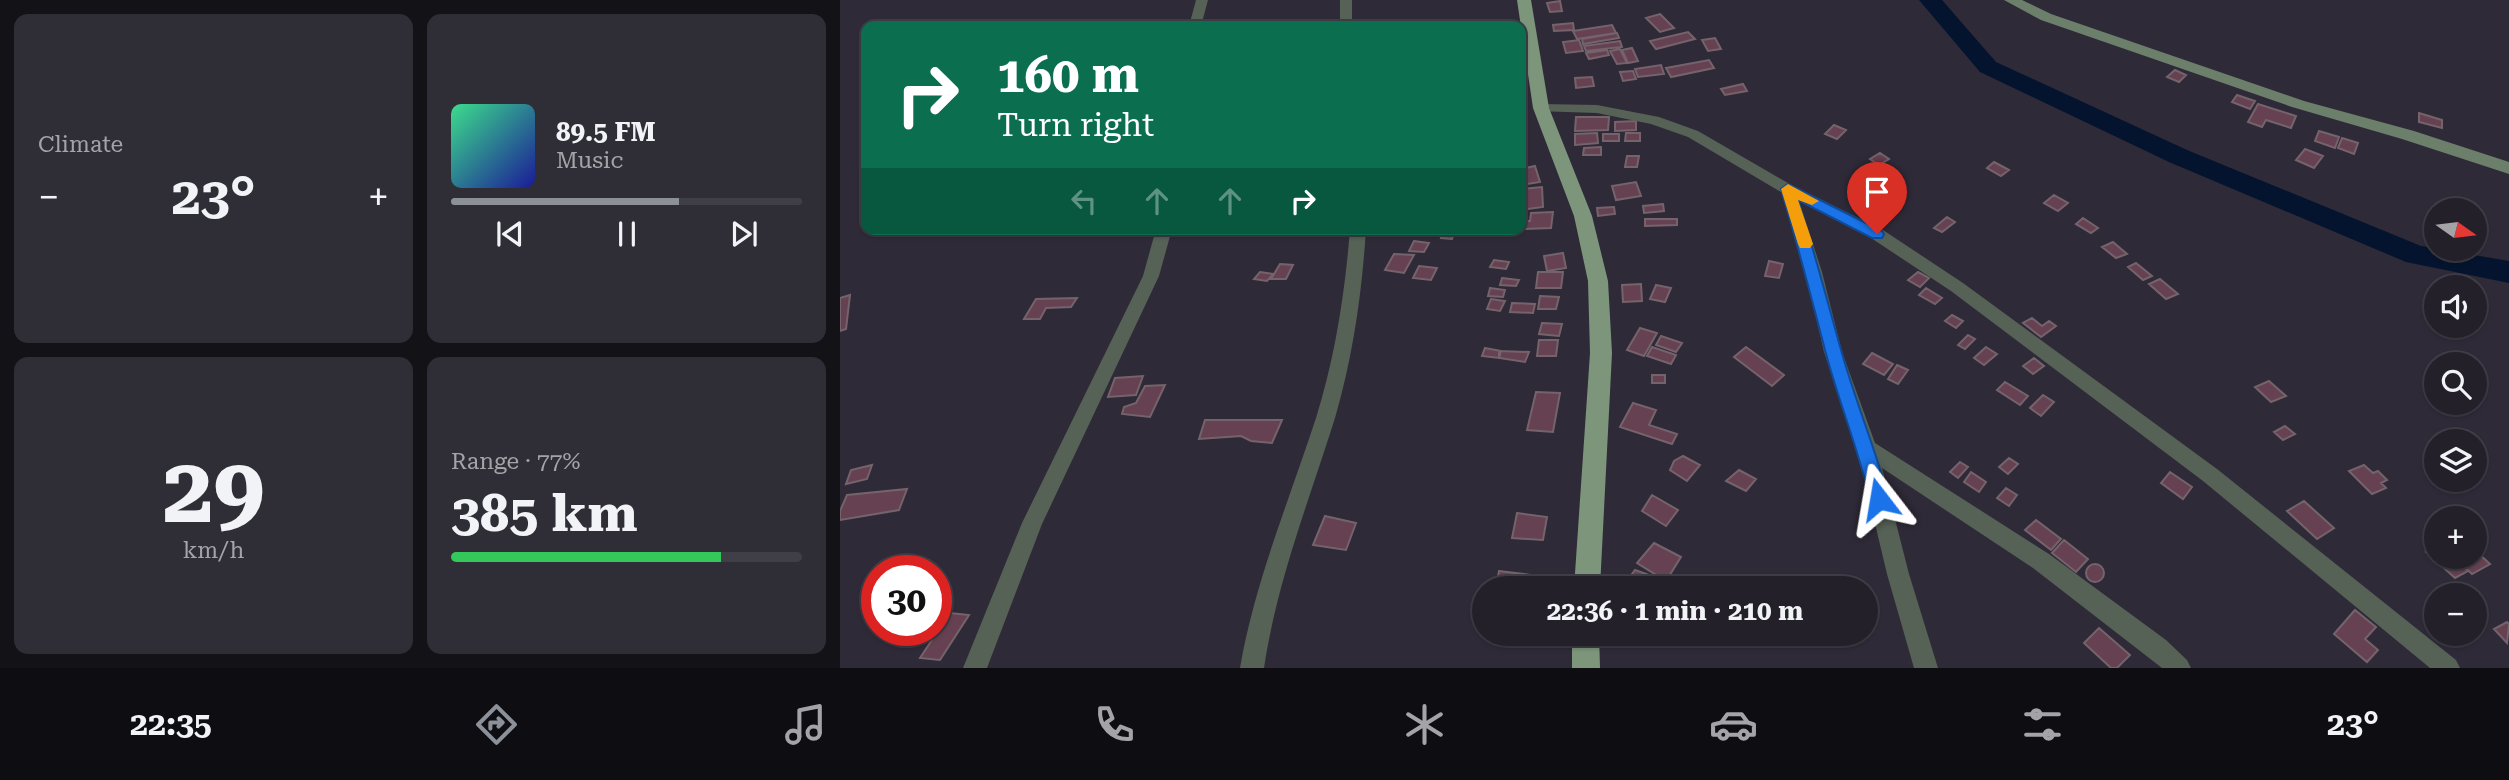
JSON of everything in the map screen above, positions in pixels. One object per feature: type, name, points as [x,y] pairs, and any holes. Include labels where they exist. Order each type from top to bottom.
[{"type":"main road","points":[[1524,0],[1541,108],[1583,216],[1598,281],[1601,353],[1588,576]]},
{"type":"main road","points":[[2011,0],[2046,17],[2298,104],[2408,135],[2509,168]]},
{"type":"main road","points":[[1586,646],[1586,668]]},
{"type":"street","points":[[1196,21],[1202,0]]},
{"type":"street","points":[[1346,0],[1346,21]]},
{"type":"street","points":[[1541,108],[1597,109],[1654,120],[1693,134],[1788,189],[1877,234],[1957,287],[2210,475],[2448,668]]},
{"type":"street","points":[[1788,189],[1814,272],[1833,352],[1867,449],[1898,574],[1926,668]]},
{"type":"street","points":[[975,668],[1032,523],[1147,287],[1162,235]]},
{"type":"street","points":[[1252,668],[1269,590],[1342,358],[1351,309],[1357,235]]},
{"type":"street","points":[[1867,449],[2041,561],[2158,648],[2179,668]]},
{"type":"building","points":[[1560,1],[1562,11],[1550,12],[1547,3]]},
{"type":"building","points":[[1660,14],[1674,28],[1660,32],[1646,18]]},
{"type":"building","points":[[1573,23],[1574,30],[1554,31],[1553,25]]},
{"type":"building","points":[[1612,25],[1616,33],[1577,39],[1573,31]]},
{"type":"building","points":[[1688,32],[1695,39],[1656,49],[1650,41]]},
{"type":"building","points":[[1617,33],[1619,38],[1583,44],[1582,39]]},
{"type":"building","points":[[1715,38],[1721,49],[1708,51],[1702,40]]},
{"type":"building","points":[[1579,40],[1583,51],[1566,53],[1563,42]]},
{"type":"building","points":[[1620,41],[1622,47],[1586,51],[1584,46]]},
{"type":"building","points":[[1632,48],[1638,61],[1628,63],[1622,50]]},
{"type":"building","points":[[1620,49],[1627,63],[1617,64],[1610,51]]},
{"type":"building","points":[[1607,50],[1609,55],[1589,59],[1586,53]]},
{"type":"building","points":[[1709,60],[1714,68],[1671,77],[1666,68]]},
{"type":"building","points":[[1661,65],[1664,74],[1638,77],[1635,69]]},
{"type":"building","points":[[2175,70],[2186,75],[2179,82],[2167,77]]},
{"type":"building","points":[[1633,71],[1636,79],[1623,81],[1620,72]]},
{"type":"building","points":[[1592,77],[1594,86],[1576,88],[1575,78]]},
{"type":"building","points":[[1743,84],[1747,91],[1725,95],[1721,89]]},
{"type":"building","points":[[2237,95],[2255,101],[2250,109],[2232,102]]},
{"type":"building","points":[[2258,104],[2296,116],[2291,128],[2266,120],[2262,127],[2248,122]]},
{"type":"building","points":[[2419,113],[2442,120],[2442,128],[2419,122]]},
{"type":"building","points":[[1576,117],[1609,117],[1608,130],[1575,131]]},
{"type":"building","points":[[1636,121],[1636,130],[1615,131],[1615,122]]},
{"type":"building","points":[[1834,125],[1846,130],[1837,139],[1825,134]]},
{"type":"building","points":[[2319,131],[2339,137],[2335,148],[2315,141]]},
{"type":"building","points":[[1597,133],[1598,143],[1575,145],[1575,134]]},
{"type":"building","points":[[1626,133],[1640,133],[1640,141],[1625,141]]},
{"type":"building","points":[[1603,134],[1619,134],[1619,141],[1603,141]]},
{"type":"building","points":[[2342,138],[2358,143],[2354,154],[2338,148]]},
{"type":"building","points":[[1601,147],[1601,155],[1583,155],[1584,148]]},
{"type":"building","points":[[2305,149],[2323,156],[2314,168],[2296,160]]},
{"type":"building","points":[[1880,153],[1889,159],[1879,165],[1870,159]]},
{"type":"building","points":[[1627,156],[1639,156],[1637,167],[1625,167]]},
{"type":"building","points":[[1994,162],[2009,170],[2001,176],[1987,168]]},
{"type":"building","points":[[1535,166],[1540,182],[1526,184],[1526,168]]},
{"type":"building","points":[[1636,182],[1641,196],[1616,200],[1612,186]]},
{"type":"building","points":[[1542,187],[1543,207],[1526,209],[1526,189]]},
{"type":"building","points":[[2054,195],[2068,203],[2058,211],[2044,203]]},
{"type":"building","points":[[1663,204],[1664,211],[1644,213],[1643,206]]},
{"type":"building","points":[[1614,207],[1615,214],[1598,216],[1597,208]]},
{"type":"building","points":[[1553,212],[1551,228],[1526,229],[1526,221],[1530,221],[1531,213]]},
{"type":"building","points":[[1947,217],[1955,222],[1942,232],[1934,228]]},
{"type":"building","points":[[2083,218],[2098,228],[2091,233],[2076,224]]},
{"type":"building","points":[[1645,219],[1677,219],[1677,225],[1645,226]]},
{"type":"building","points":[[1442,235],[1453,235],[1452,239],[1441,238]]},
{"type":"building","points":[[1414,241],[1429,243],[1424,252],[1409,251]]},
{"type":"building","points":[[2113,242],[2127,254],[2116,258],[2102,247]]},
{"type":"building","points":[[1563,253],[1566,268],[1547,271],[1544,256]]},
{"type":"building","points":[[1394,254],[1414,255],[1404,273],[1385,270]]},
{"type":"building","points":[[1494,260],[1509,262],[1506,269],[1490,267]]},
{"type":"building","points":[[1769,261],[1783,264],[1779,278],[1765,276]]},
{"type":"building","points":[[2136,263],[2152,276],[2143,280],[2128,267]]},
{"type":"building","points":[[1280,264],[1293,265],[1286,279],[1271,279]]},
{"type":"building","points":[[1419,266],[1437,268],[1431,280],[1413,278]]},
{"type":"building","points":[[1260,272],[1273,274],[1267,281],[1254,279]]},
{"type":"building","points":[[1538,272],[1563,272],[1561,288],[1536,288]]},
{"type":"building","points":[[1918,272],[1929,278],[1920,287],[1908,280]]},
{"type":"building","points":[[1502,278],[1519,280],[1516,286],[1500,285]]},
{"type":"building","points":[[2160,279],[2178,294],[2166,299],[2149,284]]},
{"type":"building","points":[[1641,284],[1642,301],[1623,302],[1622,285]]},
{"type":"building","points":[[1656,285],[1671,288],[1665,302],[1650,299]]},
{"type":"building","points":[[1490,288],[1505,290],[1503,297],[1488,296]]},
{"type":"building","points":[[1926,288],[1942,298],[1935,304],[1919,295]]},
{"type":"building","points":[[850,295],[846,329],[840,331],[840,298]]},
{"type":"building","points":[[1540,296],[1559,297],[1556,309],[1538,309]]},
{"type":"building","points":[[1077,298],[1071,307],[1046,308],[1040,319],[1024,319],[1036,299]]},
{"type":"building","points":[[1491,299],[1505,301],[1500,311],[1487,309]]},
{"type":"building","points":[[1512,303],[1535,304],[1533,313],[1510,312]]},
{"type":"building","points":[[1952,315],[1963,321],[1956,328],[1945,321]]},
{"type":"building","points":[[2032,318],[2042,326],[2049,321],[2056,326],[2041,337],[2023,323]]},
{"type":"building","points":[[1542,323],[1562,324],[1559,336],[1539,334]]},
{"type":"building","points":[[1640,328],[1657,333],[1644,356],[1627,350]]},
{"type":"building","points":[[1968,335],[1975,339],[1965,349],[1958,345]]},
{"type":"building","points":[[1661,336],[1682,343],[1676,352],[1656,345]]},
{"type":"building","points":[[1539,340],[1558,340],[1556,356],[1537,356]]},
{"type":"building","points":[[1652,347],[1676,355],[1671,364],[1647,356]]},
{"type":"building","points":[[1746,347],[1784,375],[1772,386],[1734,357]]},
{"type":"building","points":[[1986,347],[1997,354],[1984,365],[1974,358]]},
{"type":"building","points":[[1485,348],[1501,351],[1499,358],[1482,356]]},
{"type":"building","points":[[1499,351],[1529,352],[1525,362],[1499,358]]},
{"type":"building","points":[[1872,353],[1893,364],[1884,375],[1863,364]]},
{"type":"building","points":[[2034,358],[2044,366],[2033,374],[2023,366]]},
{"type":"building","points":[[1897,365],[1908,370],[1898,384],[1888,379]]},
{"type":"building","points":[[1652,375],[1665,375],[1665,383],[1652,383]]},
{"type":"building","points":[[1143,376],[1136,395],[1108,397],[1115,378]]},
{"type":"building","points":[[2269,381],[2286,396],[2271,402],[2255,387]]},
{"type":"building","points":[[2005,382],[2028,396],[2020,405],[1997,390]]},
{"type":"building","points":[[1165,385],[1150,417],[1122,414],[1124,407],[1136,403],[1145,386]]},
{"type":"building","points":[[1536,392],[1560,393],[1553,432],[1527,430]]},
{"type":"building","points":[[2043,395],[2054,402],[2041,416],[2030,408]]},
{"type":"building","points":[[1633,403],[1656,410],[1649,425],[1677,434],[1672,444],[1620,427]]},
{"type":"building","points":[[1205,420],[1282,420],[1272,443],[1251,441],[1241,436],[1199,439]]},
{"type":"building","points":[[2285,426],[2295,434],[2283,440],[2274,432]]},
{"type":"building","points":[[1683,456],[1700,465],[1687,481],[1670,470],[1674,461]]},
{"type":"building","points":[[2009,458],[2018,464],[2008,474],[1999,467]]},
{"type":"building","points":[[1960,462],[1968,467],[1958,478],[1950,472]]},
{"type":"building","points":[[872,465],[867,479],[846,484],[851,470]]},
{"type":"building","points":[[2364,465],[2373,473],[2378,471],[2387,480],[2381,483],[2386,488],[2372,494],[2349,471]]},
{"type":"building","points":[[1739,470],[1756,479],[1746,491],[1726,481]]},
{"type":"building","points":[[1971,472],[1986,482],[1979,492],[1964,482]]},
{"type":"building","points":[[2170,472],[2192,487],[2183,499],[2161,483]]},
{"type":"building","points":[[2006,488],[2017,495],[2009,506],[1997,498]]},
{"type":"building","points":[[907,489],[899,510],[840,520],[840,511],[847,495]]},
{"type":"building","points":[[1652,495],[1678,510],[1666,526],[1642,511]]},
{"type":"building","points":[[2304,501],[2334,528],[2317,539],[2287,511]]},
{"type":"building","points":[[1517,513],[1547,517],[1543,540],[1512,538]]},
{"type":"building","points":[[1325,516],[1356,523],[1346,550],[1313,545]]},
{"type":"building","points":[[2036,520],[2061,539],[2051,550],[2025,530]]},
{"type":"building","points":[[2064,540],[2088,559],[2076,572],[2052,553]]},
{"type":"building","points":[[1654,543],[1681,557],[1669,576],[1658,576],[1637,563]]},
{"type":"building","points":[[2095,564],[2101,567],[2104,573],[2101,579],[2095,582],[2089,579],[2086,573],[2089,567]]},
{"type":"building","points":[[2445,569],[2468,571],[2455,578]]},
{"type":"building","points":[[2467,569],[2481,569],[2472,574]]},
{"type":"building","points":[[1635,570],[1652,576],[1631,576]]},
{"type":"building","points":[[1499,571],[1531,575],[1531,576],[1498,576]]},
{"type":"building","points":[[2355,610],[2376,627],[2365,639],[2378,650],[2367,662],[2334,634]]},
{"type":"building","points":[[952,613],[969,615],[952,641]]},
{"type":"building","points":[[2507,622],[2509,624],[2507,643],[2494,629]]},
{"type":"building","points":[[2099,628],[2130,655],[2117,668],[2111,668],[2084,643]]},
{"type":"building","points":[[928,646],[949,646],[940,660],[920,658]]},
{"type":"waterway","points":[[1930,0],[1988,67],[2178,156],[2416,255],[2509,272]]},
{"type":"slow traffic","points":[[1805,244],[1788,189],[1812,201]]},
{"type":"route","points":[[1877,234],[1788,189],[1814,272],[1833,352],[1867,449],[1879,499]]}]
